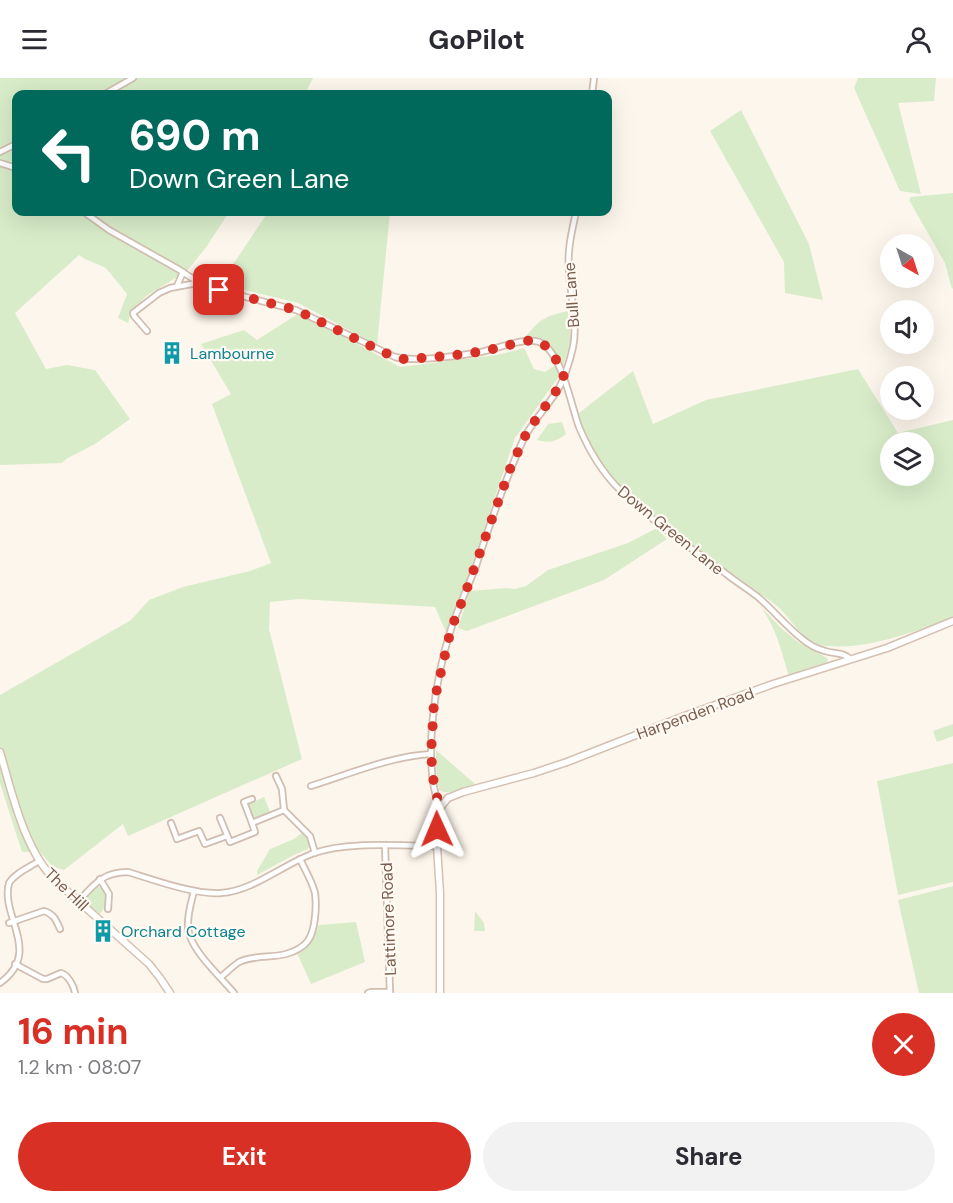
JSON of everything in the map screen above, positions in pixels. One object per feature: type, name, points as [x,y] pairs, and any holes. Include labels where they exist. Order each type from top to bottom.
[{"type":"street","points":[[112,90],[133,78]]},
{"type":"street","name":"Down Green Lane","points":[[90,216],[109,230],[198,282],[219,290],[296,310],[395,357],[404,359],[480,352],[528,341],[541,343],[557,362],[564,377],[579,426],[603,471],[618,488],[663,528],[759,598],[801,639],[825,651],[844,655],[850,660]]},
{"type":"street","name":"Bull Lane","points":[[440,808],[435,794],[431,754],[434,702],[451,629],[510,469],[527,432],[559,387],[574,344],[568,269],[575,216]]},
{"type":"street","points":[[177,286],[183,272]]},
{"type":"street","points":[[147,332],[133,313],[159,293],[177,286],[198,282]]},
{"type":"street","name":"Harpenden Road","points":[[448,798],[567,762],[719,703],[887,648],[953,621]]},
{"type":"street","name":"The Hill","points":[[0,752],[25,831],[39,861],[52,878],[149,964],[170,993]]},
{"type":"street","points":[[310,786],[397,759],[431,754]]},
{"type":"street","points":[[276,776],[282,789],[284,810],[309,836],[315,853]]},
{"type":"street","points":[[435,794],[448,798],[440,808],[437,846],[440,893],[440,993]]},
{"type":"street","points":[[220,818],[230,842],[255,832],[244,802],[252,799]]},
{"type":"street","points":[[252,824],[284,810]]},
{"type":"street","points":[[171,823],[177,839],[199,831],[205,844],[227,836]]},
{"type":"street","points":[[79,901],[100,879],[118,872],[128,872],[194,891],[215,893],[232,891],[258,881],[315,853],[362,846],[437,846]]},
{"type":"street","name":"Lattimore Road","points":[[385,846],[390,993]]},
{"type":"street","points":[[221,977],[238,963],[285,954],[299,948],[310,939],[316,904],[310,880],[300,859]]},
{"type":"street","points":[[0,983],[15,964],[17,954],[16,944],[4,911],[3,898],[9,882],[39,861]]},
{"type":"street","points":[[100,879],[109,894],[108,909]]},
{"type":"street","points":[[194,891],[188,917],[191,941],[234,993]]},
{"type":"street","points":[[9,923],[44,911],[54,916],[60,929]]},
{"type":"street","points":[[15,964],[43,979],[59,974],[65,975],[75,993]]},
{"type":"street","points":[[368,993],[390,993]]},
{"type":"green space","points":[[0,78],[313,78],[307,90],[12,90],[12,216],[226,216],[187,271],[146,296],[131,313],[128,323],[118,318],[127,294],[106,268],[79,255],[15,313],[46,369],[67,365],[95,370],[130,419],[95,444],[62,463],[0,465]]},
{"type":"green space","points":[[858,78],[936,78],[934,101],[898,103],[921,194],[900,191],[854,88]]},
{"type":"green space","points":[[741,110],[809,244],[823,300],[785,293],[784,262],[710,131]]},
{"type":"green space","points":[[953,193],[952,289],[945,263],[934,244],[934,234],[928,234],[909,200],[911,197]]},
{"type":"green space","points":[[265,216],[390,216],[377,345],[298,303],[220,284]]},
{"type":"green space","points":[[568,311],[571,339],[563,367],[548,345],[539,339],[525,337],[544,319]]},
{"type":"green space","points":[[296,315],[320,324],[400,367],[497,355],[524,348],[534,369],[545,372],[557,364],[560,375],[515,438],[467,579],[446,632],[435,607],[299,599],[270,602],[269,629],[302,759],[128,836],[123,824],[64,870],[52,866],[40,852],[22,852],[0,783],[0,695],[131,620],[149,600],[183,587],[250,571],[271,563],[212,404],[231,394],[201,344],[244,330],[257,340]]},
{"type":"green space","points":[[858,369],[880,404],[880,420],[890,420],[897,432],[880,432],[880,486],[934,486],[934,432],[902,432],[953,420],[953,618],[905,635],[871,643],[837,646],[814,643],[802,634],[782,610],[678,534],[619,483],[606,470],[592,450],[583,430],[579,413],[633,371],[653,424],[706,400]]},
{"type":"green space","points":[[562,422],[566,434],[549,442],[537,440],[548,424]]},
{"type":"green space","points":[[657,528],[667,539],[604,580],[467,631],[458,628],[470,591],[515,589],[526,586],[548,570],[628,543]]},
{"type":"green space","points":[[761,607],[798,642],[827,658],[825,665],[789,677],[775,632]]},
{"type":"green space","points":[[953,724],[953,736],[937,742],[933,731]]},
{"type":"green space","points":[[436,750],[475,784],[452,792],[439,790]]},
{"type":"green space","points":[[953,763],[953,882],[898,895],[877,781]]},
{"type":"green space","points":[[264,797],[271,814],[254,821],[248,806]]},
{"type":"green space","points":[[302,833],[307,839],[308,849],[257,875],[270,849]]},
{"type":"green space","points":[[97,886],[102,887],[107,895],[105,907],[100,914],[87,901]]},
{"type":"green space","points":[[953,886],[953,993],[919,993],[898,900]]},
{"type":"green space","points":[[475,911],[484,923],[485,931],[474,931]]},
{"type":"green space","points":[[356,922],[365,962],[311,984],[297,953],[311,942],[319,925]]},
{"type":"place","name":"Lambourne","points":[[172,353]]},
{"type":"place","name":"Orchard Cottage","points":[[103,931]]},
{"type":"route","points":[[219,290],[296,310],[381,351],[404,359],[460,355],[535,341],[541,343],[549,351],[564,377],[527,432],[510,469],[451,629],[434,702],[431,754],[434,786],[440,808],[437,829]]}]
